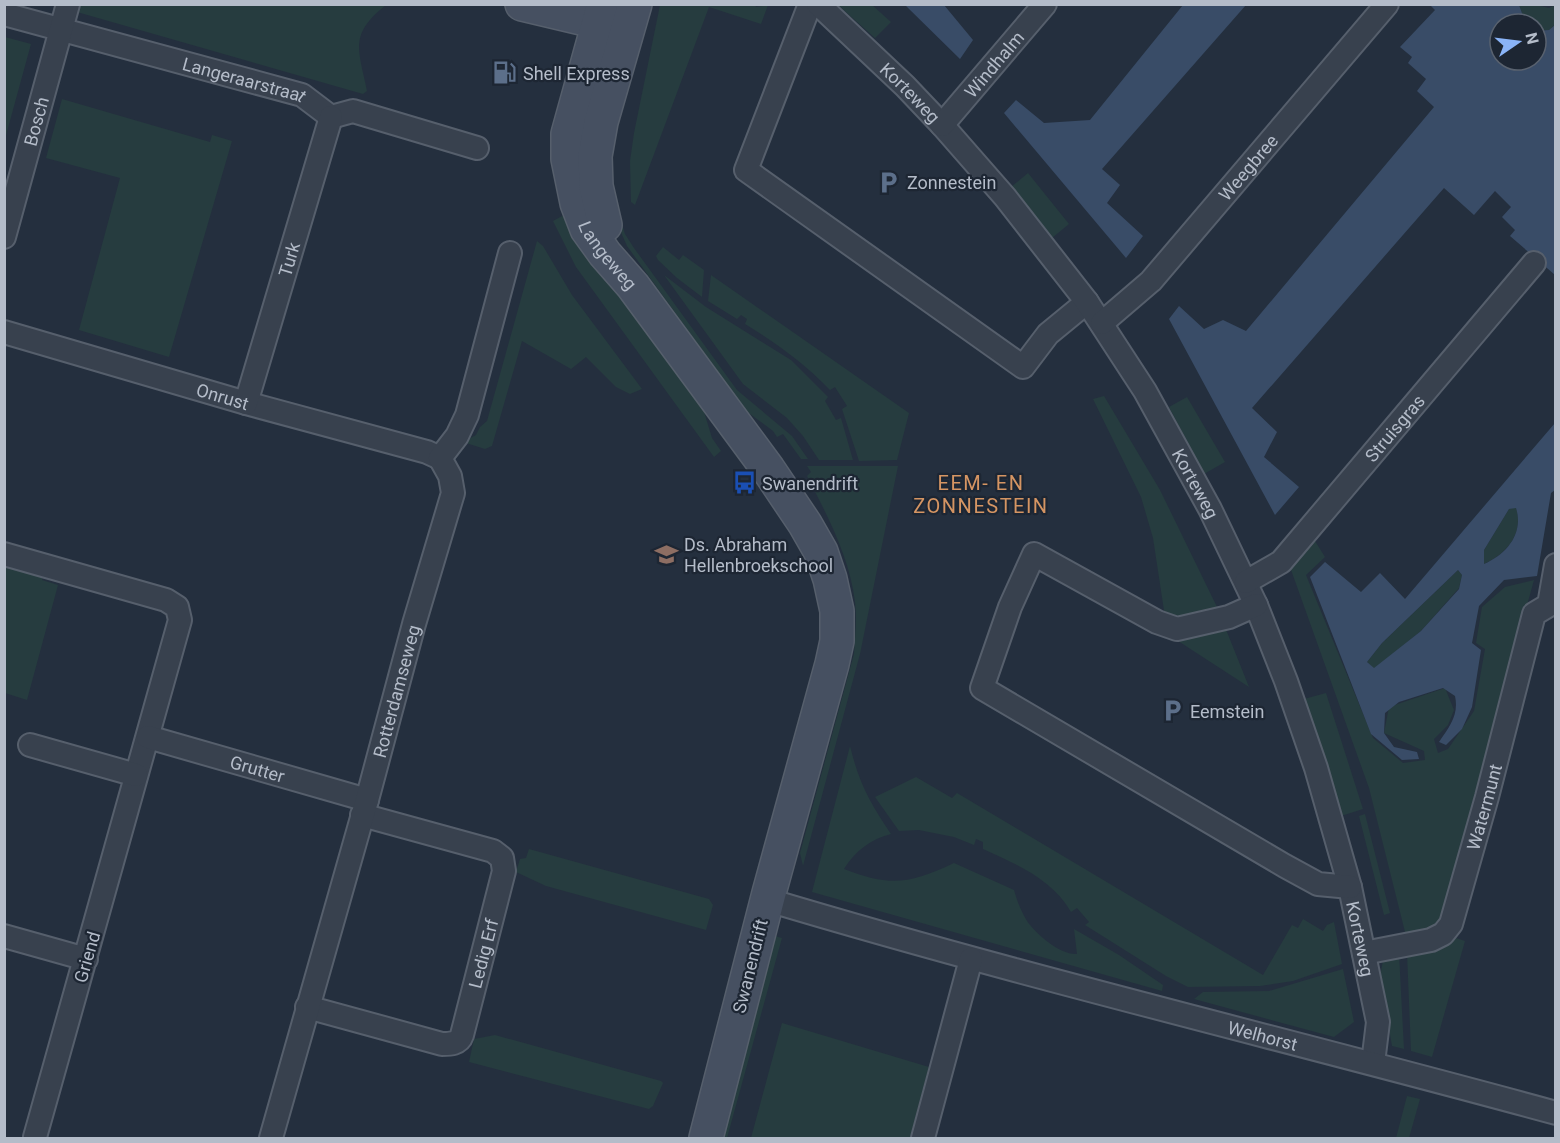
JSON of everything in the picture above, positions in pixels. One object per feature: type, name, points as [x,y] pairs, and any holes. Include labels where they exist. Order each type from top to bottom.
[{"type":"main road","points":[[522,4],[616,15]]},
{"type":"main road","name":"Langeweg","points":[[616,15],[568,134],[568,159],[577,203],[587,230],[633,286]]},
{"type":"main road","name":"Swanendrift","points":[[633,286],[774,478],[805,524],[821,552],[837,611],[837,641],[706,1138]]},
{"type":"street","name":"Bosch","points":[[4,237],[68,4]]},
{"type":"street","points":[[810,4],[746,170],[1023,367],[1048,334],[1087,302]]},
{"type":"street","name":"Korteweg","points":[[818,4],[883,64],[942,125],[1005,197],[1102,323],[1170,433],[1246,582],[1286,681],[1312,758],[1350,887],[1378,1022],[1372,1063]]},
{"type":"street","name":"Windhalm","points":[[942,125],[1045,4]]},
{"type":"street","name":"Weegbree","points":[[1102,323],[1151,281],[1387,4]]},
{"type":"street","name":"Langeraarstraat","points":[[4,14],[302,96],[331,117]]},
{"type":"street","points":[[331,117],[352,111],[477,148]]},
{"type":"street","name":"Turk","points":[[246,403],[331,117]]},
{"type":"street","points":[[440,458],[457,436],[467,415],[510,253]]},
{"type":"street","name":"Struisgras","points":[[1246,582],[1281,562],[1534,263]]},
{"type":"street","name":"Onrust","points":[[4,332],[246,403],[426,452],[440,458]]},
{"type":"street","name":"Rotterdamseweg","points":[[271,1138],[365,808],[414,624],[453,493],[450,476],[440,458]]},
{"type":"street","name":"Griend","points":[[4,554],[165,600],[177,607],[180,620],[35,1137]]},
{"type":"street","points":[[1256,605],[1229,618],[1177,629],[1157,622],[1034,554],[1010,607],[982,688],[1310,880],[1318,884],[1350,887]]},
{"type":"street","name":"Watermunt","points":[[1364,953],[1431,940],[1443,934],[1451,924],[1487,797],[1534,614],[1552,605],[1556,565]]},
{"type":"street","name":"Grutter","points":[[148,736],[365,808]]},
{"type":"street","points":[[30,745],[136,776]]},
{"type":"street","name":"Ledig Erf","points":[[307,1007],[442,1044],[453,1044],[462,1035],[504,871],[502,858],[494,850],[365,808]]},
{"type":"street","name":"Welhorst","points":[[768,900],[971,959],[1556,1113]]},
{"type":"street","points":[[4,936],[86,959]]},
{"type":"street","points":[[923,1138],[971,959]]},
{"type":"green space","points":[[77,5],[386,5],[366,25],[361,35],[359,54],[367,91],[363,94],[77,12]]},
{"type":"green space","points":[[660,5],[755,5],[756,7],[768,5],[761,24],[709,7],[635,205],[631,202],[630,161]]},
{"type":"green space","points":[[838,5],[872,5],[891,22],[875,38]]},
{"type":"green space","points":[[1519,5],[1549,8],[1555,5],[1555,25],[1548,30],[1548,12],[1522,12]]},
{"type":"green space","points":[[4,37],[31,44],[5,139]]},
{"type":"green space","points":[[62,99],[210,142],[212,135],[232,141],[169,357],[79,330],[120,178],[46,158]]},
{"type":"green space","points":[[1028,173],[1069,224],[1052,238],[1011,187]]},
{"type":"green space","points":[[608,203],[615,203],[625,234],[634,248],[737,390],[792,436],[808,459],[801,459],[783,434],[777,437],[773,431],[746,411],[627,246]]},
{"type":"green space","points":[[573,210],[702,405],[712,438],[721,451],[714,457],[576,267],[553,221]]},
{"type":"green space","points":[[537,241],[543,246],[572,295],[642,389],[630,394],[616,387],[586,357],[571,369],[522,341],[492,446],[485,449],[465,441],[476,435],[487,421]]},
{"type":"green space","points":[[663,247],[679,260],[683,255],[704,270],[702,297],[658,260],[656,256]]},
{"type":"green space","points":[[664,275],[706,307],[791,360],[828,397],[825,401],[836,420],[841,418],[853,460],[819,460],[803,436],[787,418],[743,384]]},
{"type":"green space","points":[[711,275],[909,413],[897,460],[859,461],[842,409],[847,406],[835,387],[830,390],[789,354],[745,324],[747,319],[741,315],[737,319],[708,301]]},
{"type":"green space","points":[[1104,396],[1160,490],[1218,609],[1176,620],[1165,617],[1153,538],[1141,497],[1093,399]]},
{"type":"green space","points":[[1187,397],[1225,462],[1204,474],[1169,407]]},
{"type":"green space","points":[[807,466],[898,466],[860,654],[803,866],[800,853],[854,654],[856,621],[852,586],[843,553],[807,476],[811,472]]},
{"type":"green space","points":[[1516,507],[1518,526],[1512,542],[1500,554],[1484,564],[1484,550],[1509,509]]},
{"type":"green space","points":[[1315,541],[1325,557],[1306,575],[1373,738],[1403,763],[1425,760],[1424,751],[1384,733],[1389,707],[1445,688],[1454,710],[1448,725],[1434,739],[1438,753],[1448,749],[1474,711],[1485,649],[1476,643],[1482,607],[1505,587],[1534,580],[1440,920],[1429,930],[1406,936],[1369,788],[1290,567]]},
{"type":"green space","points":[[5,557],[45,567],[42,580],[58,585],[27,700],[5,693]]},
{"type":"green space","points":[[1458,570],[1462,575],[1459,588],[1421,631],[1374,669],[1367,662],[1382,643]]},
{"type":"green space","points":[[1225,627],[1249,687],[1175,639]]},
{"type":"green space","points":[[1326,693],[1363,809],[1341,816],[1304,699]]},
{"type":"green space","points":[[850,746],[866,792],[891,834],[864,847],[844,869],[875,879],[900,881],[924,875],[954,863],[1014,890],[1027,921],[1036,932],[1056,947],[1077,954],[1074,929],[1119,955],[1163,985],[1162,991],[812,892]]},
{"type":"green space","points":[[916,777],[952,798],[957,793],[1263,975],[1292,925],[1298,928],[1303,919],[1323,931],[1327,925],[1334,922],[1342,964],[1293,981],[1260,986],[1188,987],[1166,976],[1085,925],[1089,922],[1077,908],[1071,912],[1054,890],[1044,882],[983,849],[983,842],[976,839],[974,845],[954,837],[919,830],[899,831],[875,797]]},
{"type":"green space","points":[[1365,814],[1390,913],[1384,915],[1359,816]]},
{"type":"green space","points":[[529,849],[709,899],[713,905],[706,930],[546,886],[516,872],[520,859],[526,858]]},
{"type":"green space","points":[[775,936],[782,938],[727,1138],[720,1138]]},
{"type":"green space","points":[[1453,937],[1465,941],[1432,1057],[1411,1051],[1407,953],[1436,952]]},
{"type":"green space","points":[[1399,953],[1404,1049],[1392,1046],[1380,977],[1383,960]]},
{"type":"green space","points":[[1343,969],[1354,1022],[1334,1037],[1194,999],[1203,992],[1269,991]]},
{"type":"green space","points":[[782,1023],[929,1067],[910,1138],[751,1138]]},
{"type":"green space","points":[[495,1035],[663,1083],[653,1106],[649,1109],[469,1062],[474,1039]]},
{"type":"green space","points":[[1407,1096],[1420,1099],[1409,1138],[1396,1138]]},
{"type":"water","points":[[905,5],[944,5],[973,40],[960,59]]},
{"type":"water","points":[[1183,5],[1246,5],[1102,169],[1120,185],[1107,203],[1143,236],[1126,258],[1004,113],[1016,100],[1044,123],[1090,120]]},
{"type":"water","points":[[1430,5],[1519,5],[1522,12],[1488,12],[1488,72],[1548,72],[1548,30],[1555,25],[1555,275],[1510,236],[1515,230],[1502,217],[1511,207],[1495,191],[1474,215],[1444,188],[1252,408],[1277,432],[1264,457],[1299,487],[1275,515],[1169,319],[1179,306],[1204,329],[1223,320],[1246,331],[1434,107],[1417,91],[1426,79],[1408,63],[1412,57],[1400,47],[1435,10]]},
{"type":"water","points":[[1555,423],[1555,490],[1551,493],[1537,576],[1504,580],[1479,606],[1472,643],[1481,650],[1472,707],[1462,729],[1446,745],[1439,742],[1453,720],[1456,703],[1455,696],[1443,688],[1399,702],[1385,713],[1384,733],[1394,747],[1417,752],[1419,759],[1402,760],[1371,734],[1310,577],[1325,562],[1361,592],[1380,573],[1405,599]],"holes":[[[1516,508],[1518,526],[1512,542],[1500,555],[1484,564],[1484,550],[1509,509]],[[1458,570],[1462,575],[1459,589],[1421,631],[1374,668],[1367,662],[1382,643]]]},
{"type":"place","name":"Shell Express","points":[[505,73]]},
{"type":"place","name":"Zonnestein","points":[[889,182]]},
{"type":"place","name":"Swanendrift","points":[[744,483]]},
{"type":"place","name":"Ds. Abraham Hellenbroekschool","points":[[666,554]]},
{"type":"place","name":"Eemstein","points":[[1172,711]]},
{"type":"district","name":"EEM- EN ZONNESTEIN","points":[[981,494]]}]
